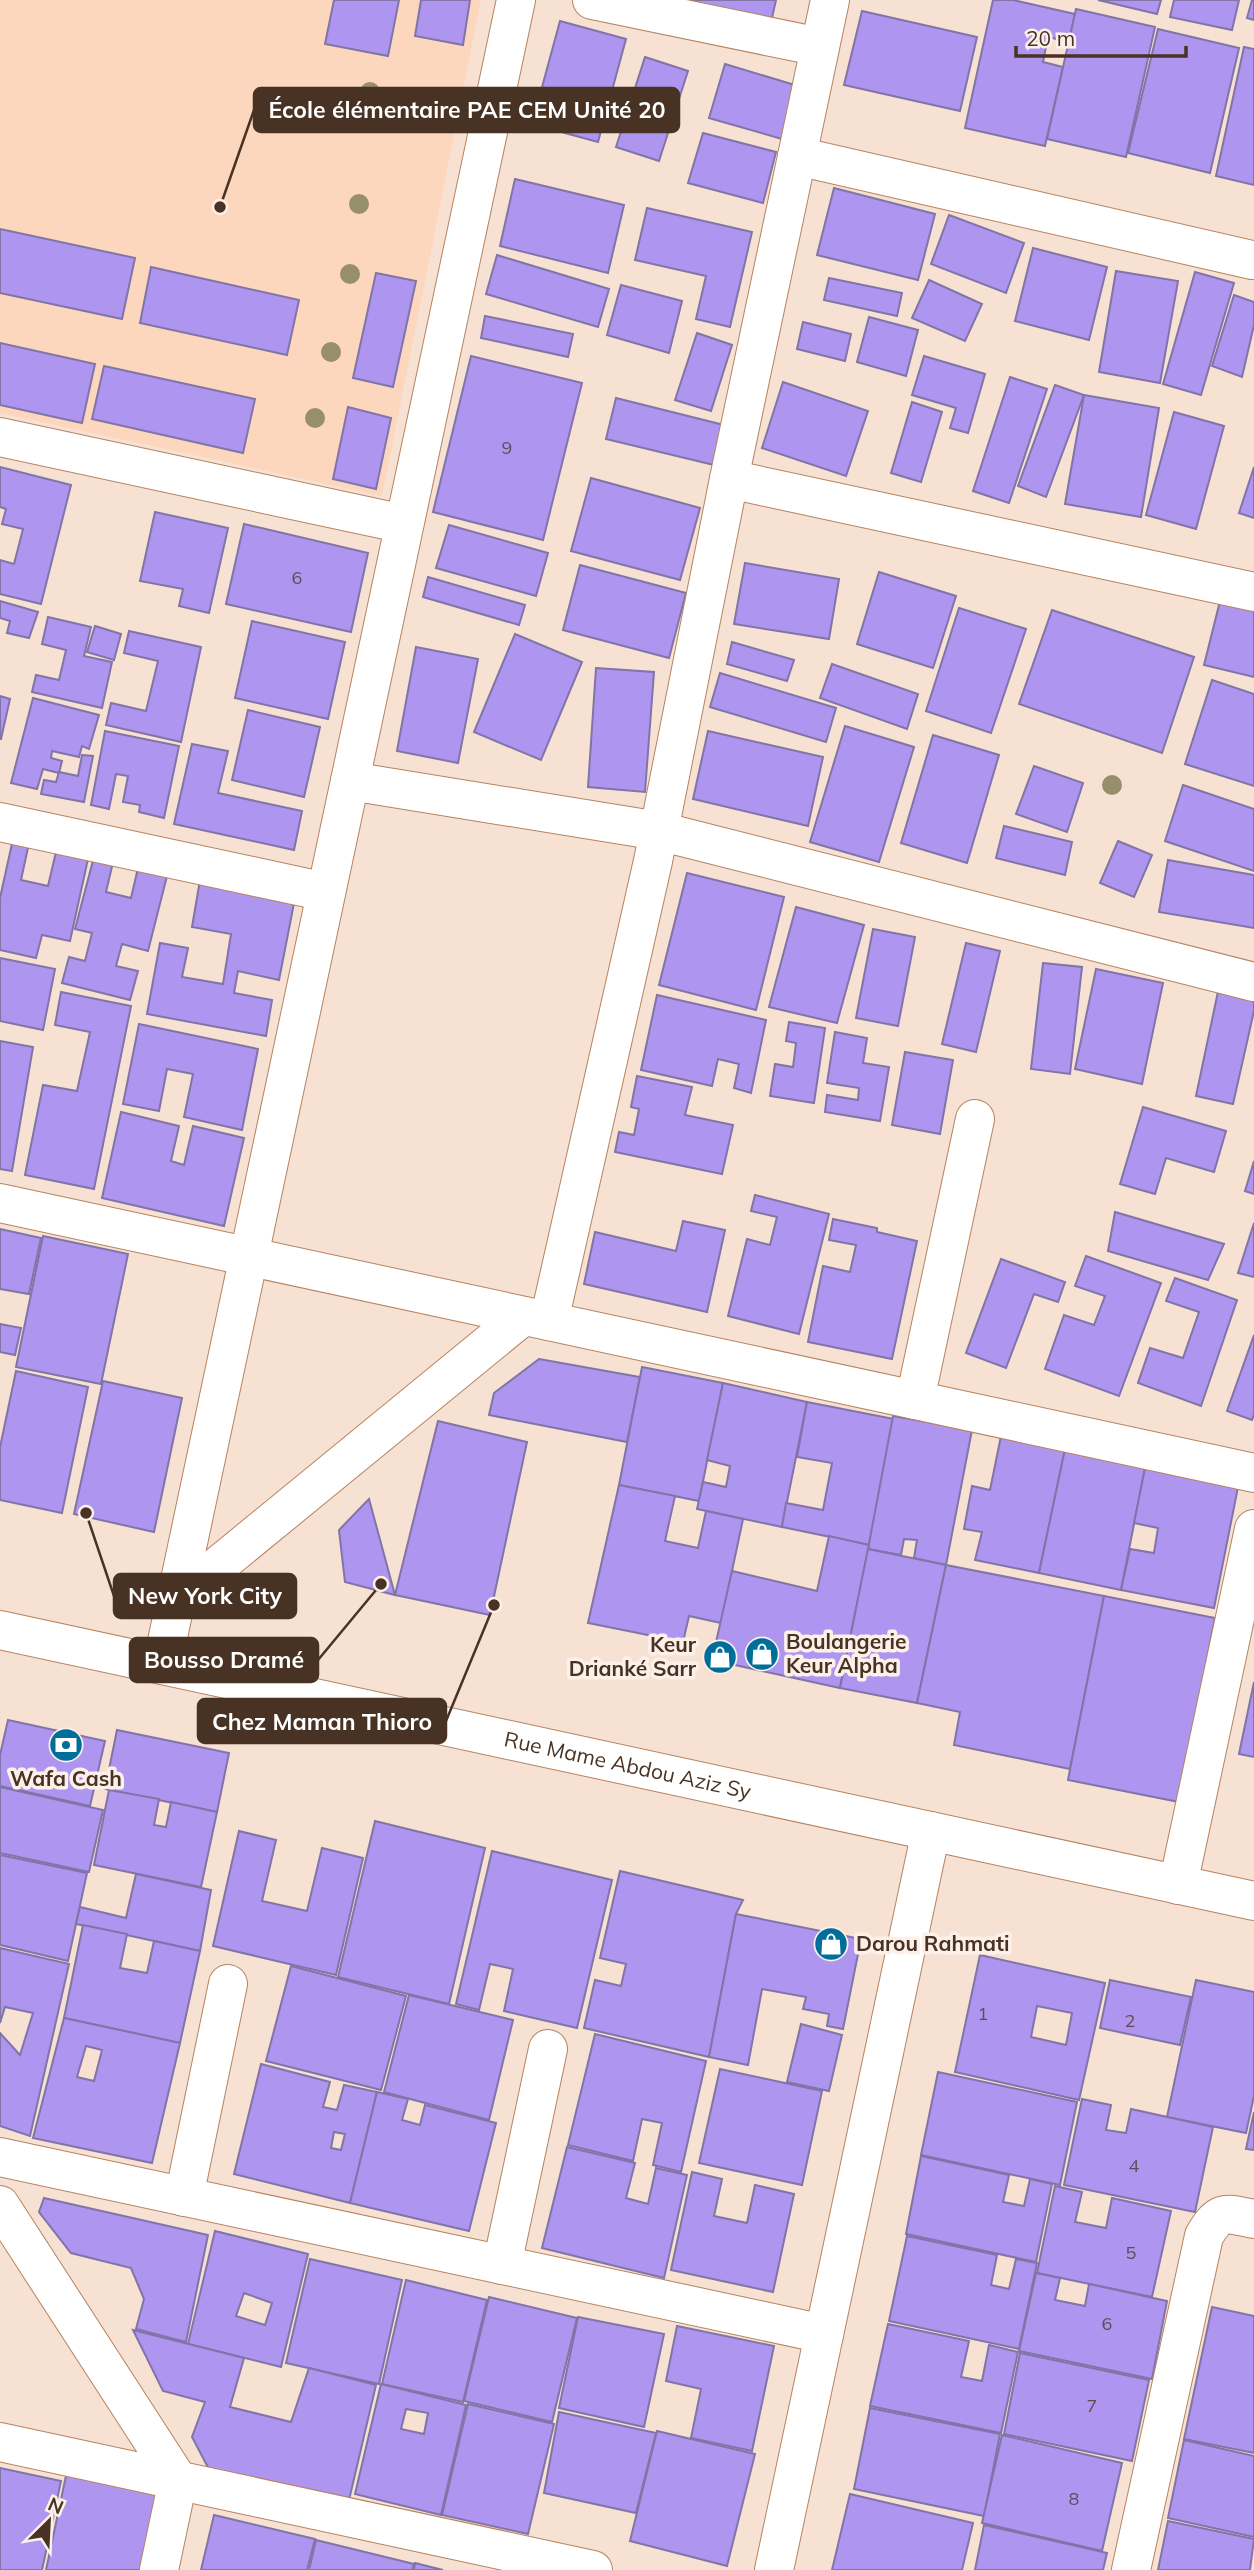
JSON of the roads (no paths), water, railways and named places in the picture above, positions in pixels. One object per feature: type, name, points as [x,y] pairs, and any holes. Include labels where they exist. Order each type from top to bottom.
[{"type":"street","points":[[162,1665],[516,0]]},
{"type":"street","points":[[592,0],[820,47]]},
{"type":"street","points":[[175,1601],[536,1318],[659,831],[729,479],[830,0]]},
{"type":"street","points":[[797,156],[1252,260]]},
{"type":"street","points":[[0,437],[404,524]]},
{"type":"street","points":[[729,479],[1254,592]]},
{"type":"street","points":[[350,781],[659,831],[1254,982]]},
{"type":"street","points":[[0,822],[326,892]]},
{"type":"street","points":[[915,1400],[975,1119]]},
{"type":"street","points":[[0,1203],[1254,1473]]},
{"type":"street","points":[[1178,1885],[1254,1529]]},
{"type":"street","name":"Rue Mame Abdou Aziz Sy","points":[[0,1630],[1254,1901]]},
{"type":"street","points":[[774,2570],[931,1831]]},
{"type":"street","points":[[184,2197],[228,1984]]},
{"type":"street","points":[[502,2265],[548,2049]]},
{"type":"street","points":[[0,2157],[824,2334]]},
{"type":"street","points":[[0,2205],[178,2480],[159,2570]]},
{"type":"street","points":[[1131,2570],[1204,2236],[1214,2219],[1228,2214],[1254,2219]]},
{"type":"street","points":[[0,2442],[593,2570]]},
{"type":"place","name":"École élémentaire PAE CEM Unité 20","points":[[220,207]]},
{"type":"place","name":"New York City","points":[[86,1513]]},
{"type":"place","name":"Bousso Dramé","points":[[381,1584]]},
{"type":"place","name":"Chez Maman Thioro","points":[[494,1605]]},
{"type":"place","name":"Boulangerie Keur Alpha","points":[[762,1654]]},
{"type":"place","name":"Keur Drianké Sarr","points":[[720,1657]]},
{"type":"place","name":"Wafa Cash","points":[[66,1745]]},
{"type":"place","name":"Darou Rahmati","points":[[831,1944]]}]
